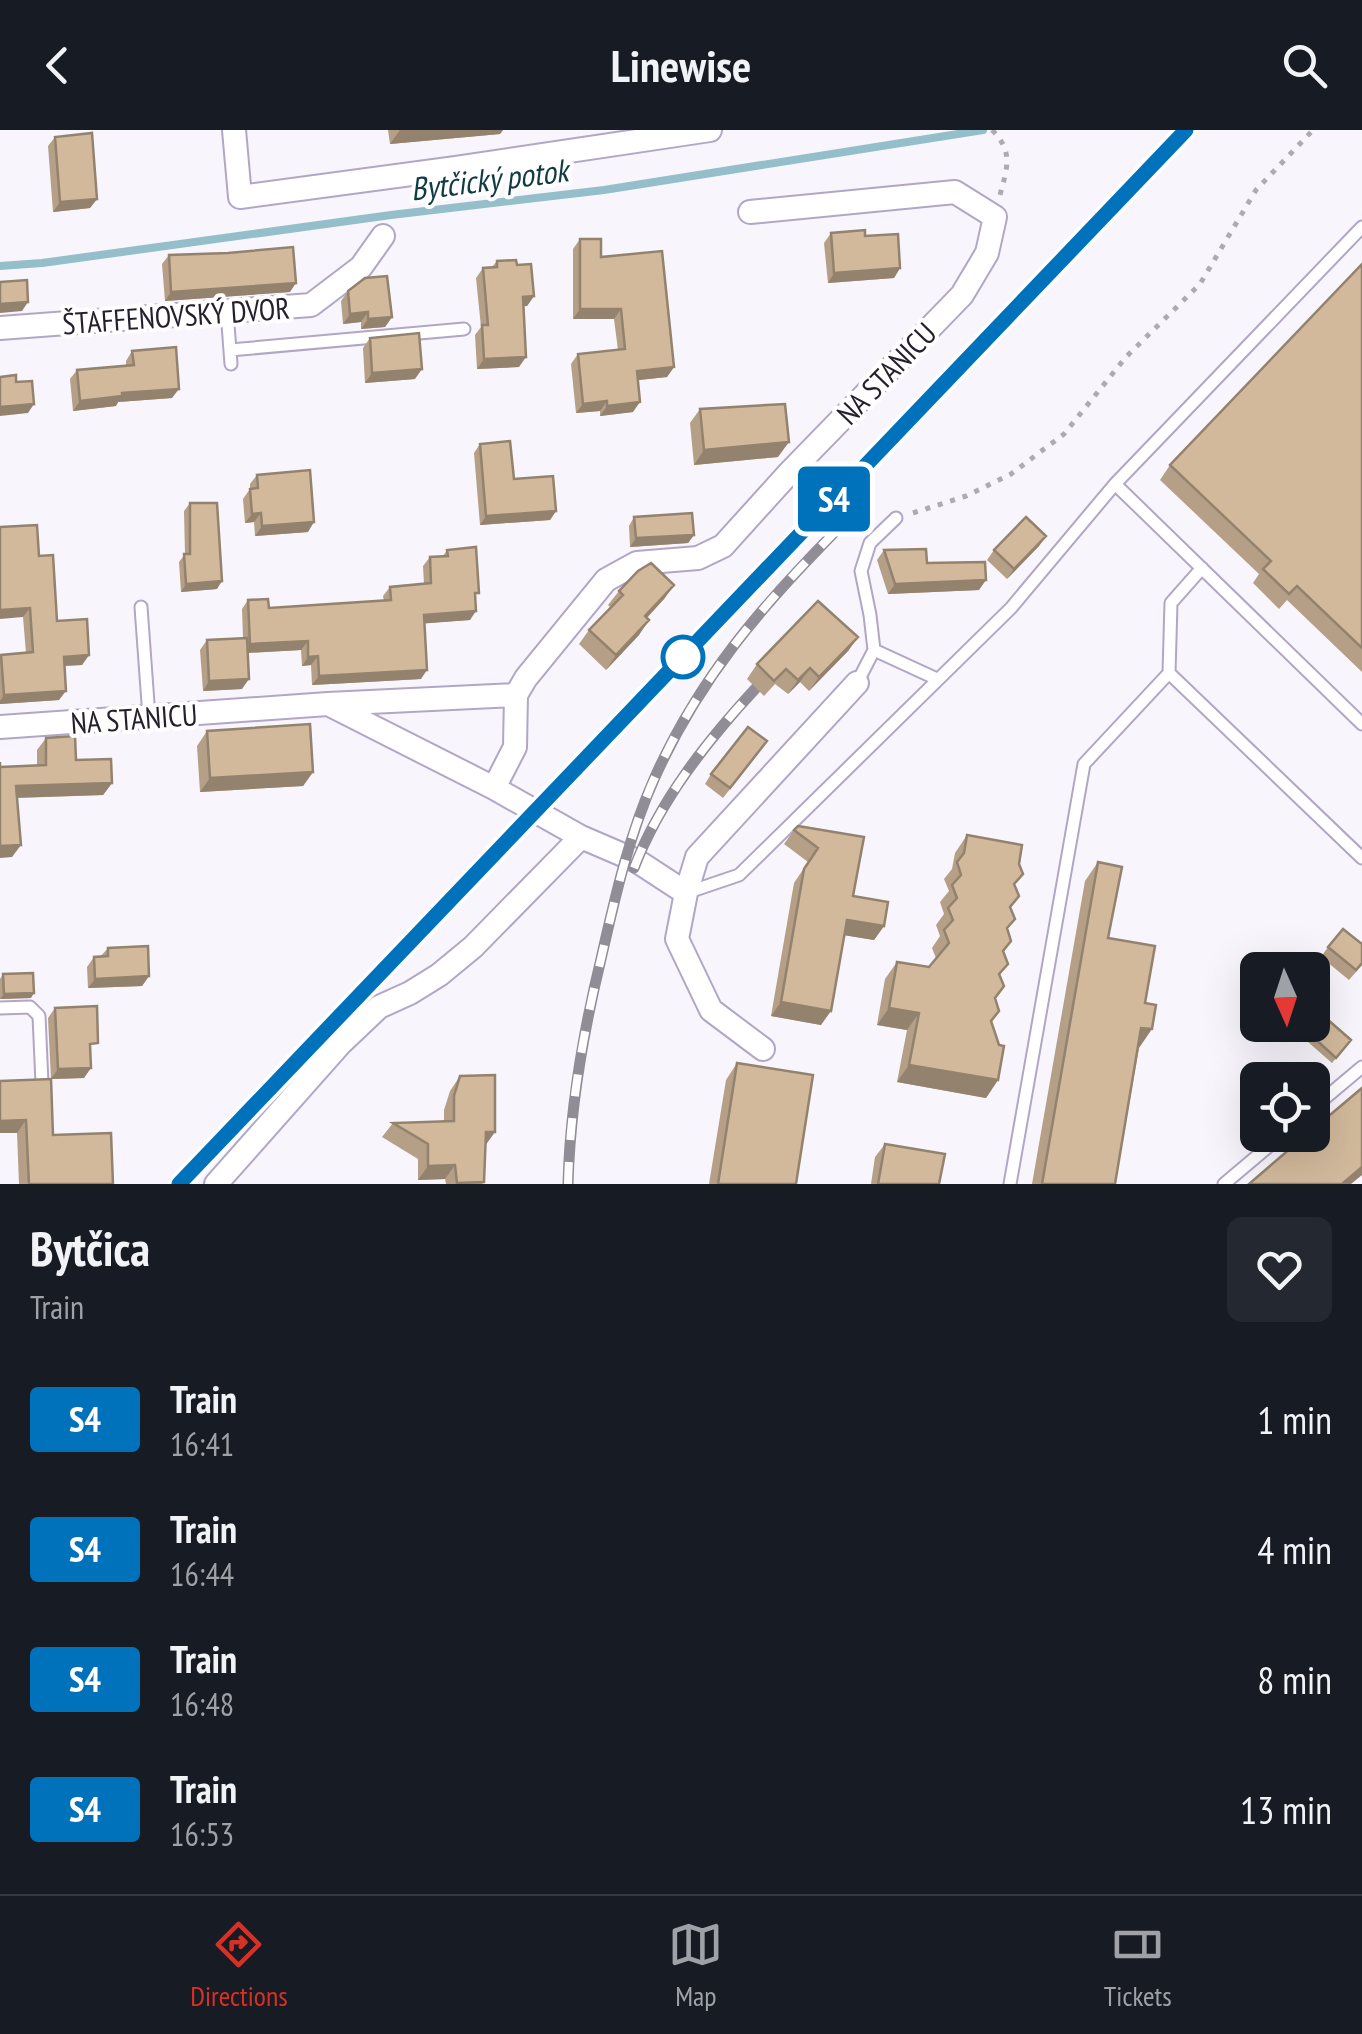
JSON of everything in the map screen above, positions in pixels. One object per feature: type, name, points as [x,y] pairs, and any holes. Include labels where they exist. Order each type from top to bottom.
[{"type":"street","points":[[234,130],[240,197],[710,130]]},
{"type":"street","points":[[750,212],[955,192],[995,217]]},
{"type":"street","name":"NA STANICU","points":[[0,727],[516,695],[606,580],[636,562],[698,558],[724,546],[789,473],[962,295],[987,253],[995,217]]},
{"type":"street","name":"ŠTAFFENOVSKÝ DVOR","points":[[0,328],[311,305],[361,267],[382,236]]},
{"type":"street","points":[[763,1050],[711,1010],[677,940],[686,894],[698,857],[856,683]]},
{"type":"street","points":[[494,788],[516,748],[516,695]]},
{"type":"street","points":[[328,704],[581,837],[637,861],[686,894]]},
{"type":"street","points":[[216,1184],[379,1007],[440,975],[581,837]]},
{"type":"lane","points":[[686,894],[739,875],[1010,608],[1115,484],[1362,227]]},
{"type":"lane","points":[[227,311],[231,357],[464,329]]},
{"type":"lane","points":[[1115,484],[1362,724]]},
{"type":"lane","points":[[856,683],[874,650],[861,571],[870,543],[896,518]]},
{"type":"lane","points":[[1010,1184],[1084,764],[1169,673],[1171,602],[1202,568]]},
{"type":"lane","points":[[141,607],[149,717]]},
{"type":"lane","points":[[874,650],[937,679]]},
{"type":"lane","points":[[1169,673],[1362,858]]},
{"type":"lane","points":[[0,1008],[30,1006],[40,1016],[42,1083]]},
{"type":"lane","points":[[1330,1094],[1362,1067]]},
{"type":"lane","points":[[1224,1184],[1262,1152]]},
{"type":"path","points":[[992,130],[1009,158],[995,217]]},
{"type":"path","points":[[896,518],[966,496],[1011,474],[1064,434],[1126,357],[1200,284],[1256,190],[1313,130]]},
{"type":"building","points":[[92,133],[97,199],[60,202],[55,137]]},
{"type":"building","points":[[865,230],[865,236],[898,234],[900,268],[834,273],[831,233]]},
{"type":"building","points":[[580,239],[601,239],[601,257],[662,251],[674,367],[637,371],[640,402],[583,404],[578,354],[625,349],[621,309],[580,309]]},
{"type":"building","points":[[293,247],[296,283],[171,292],[169,255]]},
{"type":"building","points":[[516,260],[517,265],[531,264],[534,296],[523,297],[526,357],[484,359],[482,325],[488,325],[483,268],[497,267],[497,261]]},
{"type":"building","points":[[1362,264],[1362,648],[1297,586],[1289,594],[1263,569],[1271,561],[1170,465]]},
{"type":"building","points":[[387,276],[392,317],[368,319],[368,312],[350,314],[348,291],[365,278]]},
{"type":"building","points":[[27,280],[28,302],[0,304],[0,282]]},
{"type":"building","points":[[419,333],[422,369],[372,373],[370,338]]},
{"type":"building","points":[[176,347],[179,389],[80,401],[77,370],[134,365],[132,351]]},
{"type":"building","points":[[16,375],[16,382],[32,381],[34,404],[0,407],[0,377]]},
{"type":"building","points":[[785,404],[789,442],[704,450],[700,409]]},
{"type":"building","points":[[510,441],[514,479],[553,476],[556,511],[486,516],[480,444]]},
{"type":"building","points":[[310,470],[314,522],[262,526],[261,513],[252,514],[250,489],[258,488],[257,475]]},
{"type":"building","points":[[190,503],[217,503],[222,581],[186,584],[184,554],[190,554]]},
{"type":"building","points":[[692,513],[694,535],[636,538],[634,517]]},
{"type":"building","points":[[1026,517],[1046,536],[1014,569],[994,550]]},
{"type":"building","points":[[37,525],[39,556],[53,555],[57,621],[87,619],[89,655],[64,657],[66,691],[4,695],[1,655],[33,652],[30,608],[0,610],[0,527]]},
{"type":"building","points":[[476,547],[476,611],[424,615],[427,670],[319,676],[318,656],[308,657],[308,641],[250,644],[248,600],[268,599],[269,608],[391,600],[390,587],[431,583],[430,557],[448,556],[447,550]]},
{"type":"building","points":[[926,549],[927,563],[985,562],[986,580],[895,584],[884,550]]},
{"type":"building","points":[[651,563],[674,585],[645,616],[649,620],[616,655],[589,630],[623,595],[619,591]]},
{"type":"building","points":[[818,601],[858,637],[819,677],[810,668],[798,680],[786,669],[774,681],[757,664]]},
{"type":"building","points":[[247,638],[249,679],[209,681],[207,640]]},
{"type":"building","points":[[310,724],[313,772],[210,778],[207,731]]},
{"type":"building","points":[[748,727],[767,741],[730,788],[711,774]]},
{"type":"building","points":[[75,736],[76,760],[111,759],[112,783],[16,786],[21,845],[0,846],[0,767],[46,765],[46,738]]},
{"type":"building","points":[[798,826],[864,837],[853,896],[888,902],[884,926],[847,920],[831,1011],[781,1002],[804,869],[818,848],[794,830]]},
{"type":"building","points":[[967,835],[1022,845],[1019,864],[1023,874],[1014,884],[1019,896],[1010,907],[1015,919],[1007,928],[1011,941],[1003,951],[1008,964],[999,974],[1004,986],[995,998],[999,1011],[991,1021],[999,1045],[1004,1046],[998,1080],[909,1065],[919,1013],[889,1008],[897,962],[929,967],[949,943],[944,930],[953,920],[948,908],[957,898],[952,885],[961,875],[957,862],[964,853]]},
{"type":"building","points":[[1098,862],[1122,867],[1108,938],[1155,946],[1145,1003],[1156,1005],[1152,1029],[1141,1028],[1115,1184],[1042,1184]]},
{"type":"building","points":[[1343,929],[1362,944],[1362,963],[1356,970],[1328,947]]},
{"type":"building","points":[[148,946],[149,976],[95,979],[94,957],[108,956],[108,948]]},
{"type":"building","points":[[33,973],[34,993],[4,994],[3,974]]},
{"type":"building","points":[[97,1006],[98,1043],[90,1044],[91,1068],[58,1069],[55,1008]]},
{"type":"building","points":[[1330,1022],[1351,1040],[1336,1058],[1319,1042],[1330,1042]]},
{"type":"building","points":[[737,1063],[813,1075],[796,1184],[718,1184]]},
{"type":"building","points":[[495,1075],[495,1132],[486,1132],[484,1182],[457,1183],[455,1165],[428,1166],[428,1144],[393,1123],[454,1121],[454,1096],[460,1076]]},
{"type":"building","points":[[51,1079],[53,1135],[111,1133],[113,1184],[29,1184],[26,1120],[0,1121],[0,1081]]},
{"type":"building","points":[[1362,1088],[1362,1167],[1342,1184],[1249,1184],[1286,1152],[1330,1152],[1330,1115]]},
{"type":"building","points":[[885,1144],[945,1154],[939,1184],[878,1184]]},
{"type":"waterway","name":"Bytčický potok","points":[[0,266],[604,190],[983,130]]},
{"type":"railway","points":[[179,1184],[1186,130]]},
{"type":"railway","points":[[568,1184],[575,1098],[589,1015],[617,889],[646,799],[672,741],[711,677],[756,617],[834,533]]},
{"type":"railway","points":[[634,868],[657,819],[686,772],[756,688]]},
{"type":"train","name":"S4","points":[[179,1184],[1186,130]]}]
